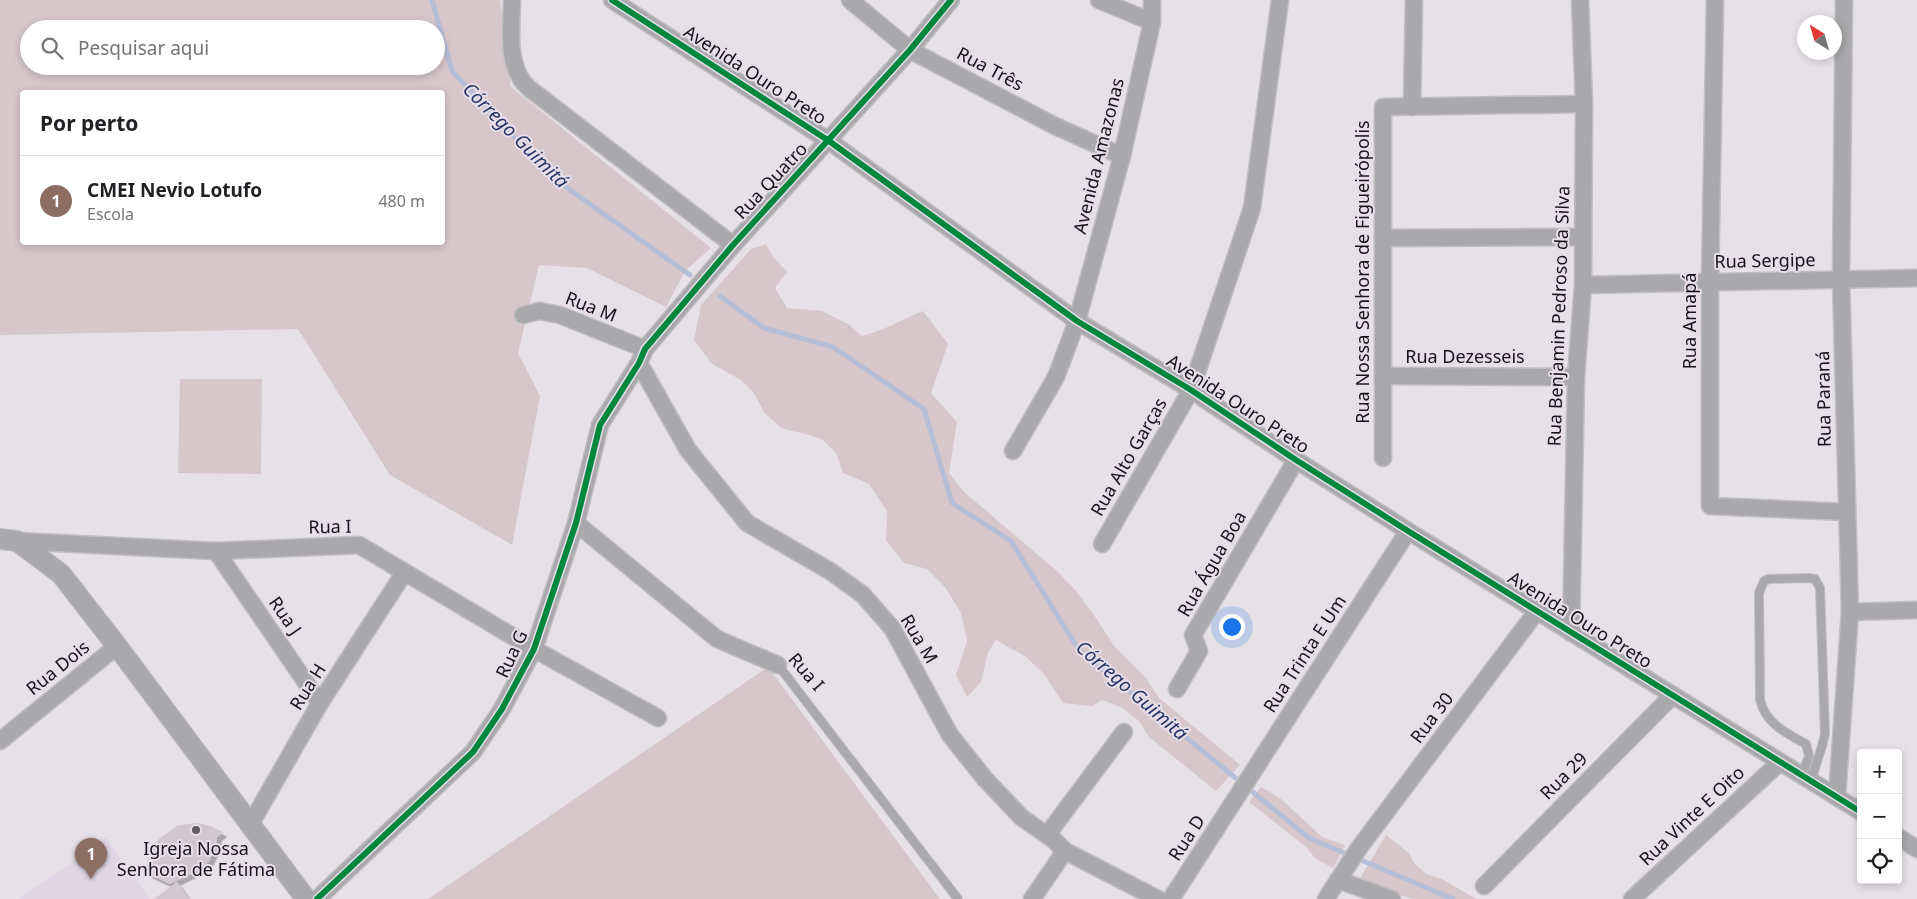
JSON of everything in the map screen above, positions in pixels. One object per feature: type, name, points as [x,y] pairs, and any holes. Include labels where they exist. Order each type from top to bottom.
[{"type":"street","name":"Rua Quatro","points":[[512,0],[512,47],[520,78],[530,89],[733,245]]},
{"type":"street","name":"Avenida Ouro Preto","points":[[612,0],[828,140],[1077,321],[1191,390],[1408,531],[1857,809]]},
{"type":"street","name":"Rua Três","points":[[850,0],[910,50],[1055,126],[1122,156]]},
{"type":"street","name":"Rua Quatro","points":[[642,356],[733,245],[910,50],[950,0]]},
{"type":"street","points":[[1099,0],[1152,22]]},
{"type":"street","name":"Avenida Amazonas","points":[[1013,452],[1056,377],[1077,321],[1122,156],[1152,22],[1152,0]]},
{"type":"street","name":"Rua Alto Garças","points":[[1102,544],[1191,390],[1252,208],[1280,0]]},
{"type":"street","points":[[1412,107],[1414,0]]},
{"type":"street","name":"Rua Benjamin Pedroso da Silva","points":[[1571,633],[1576,377],[1583,285],[1584,104],[1580,0]]},
{"type":"street","name":"Rua Amapá","points":[[1715,0],[1710,282],[1710,506],[1846,512]]},
{"type":"street","name":"Rua Paraná","points":[[1837,796],[1850,612],[1841,279],[1844,0]]},
{"type":"street","name":"Rua Nossa Senhora de Figueirópolis","points":[[1383,458],[1384,107],[1584,104]]},
{"type":"street","points":[[1383,238],[1583,238]]},
{"type":"street","name":"Rua Sergipe","points":[[1583,285],[1917,278]]},
{"type":"street","name":"Rua M","points":[[523,315],[540,311],[560,315],[642,356],[688,450],[747,523],[830,571],[862,596],[892,628],[950,735],[985,779],[1022,818],[1047,835],[1065,851],[1158,899]]},
{"type":"street","name":"Rua G","points":[[318,899],[474,752],[502,709],[534,649],[576,523],[600,425],[642,356]]},
{"type":"street","name":"Rua Dezesseis","points":[[1383,376],[1576,377]]},
{"type":"street","name":"Rua Água Boa","points":[[1176,690],[1199,651],[1193,635],[1296,460]]},
{"type":"street","name":"Rua I","points":[[576,523],[717,639],[778,665]]},
{"type":"street","name":"Rua Trinta E Um","points":[[1236,799],[1408,531]]},
{"type":"street","points":[[9,540],[60,574],[117,646],[306,899]]},
{"type":"street","name":"Rua I","points":[[9,540],[216,551],[359,545],[534,649],[658,718]]},
{"type":"street","name":"Rua J","points":[[216,551],[320,704]]},
{"type":"street","name":"Rua H","points":[[250,825],[320,704],[404,573]]},
{"type":"street","points":[[1850,612],[1917,610]]},
{"type":"street","name":"Rua 30","points":[[1326,899],[1359,848],[1537,611]]},
{"type":"street","name":"Rua Dois","points":[[0,741],[117,646]]},
{"type":"street","name":"Rua 29","points":[[1484,886],[1674,695]]},
{"type":"street","points":[[1047,835],[1124,732]]},
{"type":"street","name":"Rua Vinte E Oito","points":[[1637,898],[1780,762]]},
{"type":"street","name":"Rua D","points":[[1171,899],[1236,799]]},
{"type":"street","points":[[1901,839],[1917,849]]},
{"type":"street","points":[[1032,899],[1065,851]]},
{"type":"street","points":[[1342,875],[1392,899]]},
{"type":"lane","points":[[1769,579],[1815,579],[1820,588],[1824,734],[1822,746],[1806,778],[1809,756],[1806,744],[1781,730],[1768,719],[1760,700],[1759,593],[1764,581],[1769,579]]},
{"type":"lane","name":"Rua I","points":[[778,665],[958,899]]},
{"type":"shaded area","points":[[0,0],[500,0],[511,87],[711,248],[685,271],[666,307],[587,268],[539,265],[518,353],[540,396],[512,545],[390,475],[298,329],[0,335]]},
{"type":"shaded area","points":[[766,244],[773,257],[787,272],[775,288],[787,308],[822,311],[848,324],[862,336],[923,311],[948,344],[931,393],[957,422],[949,473],[964,492],[1058,572],[1077,592],[1114,646],[1146,678],[1159,698],[1240,765],[1216,791],[1149,737],[1139,721],[1121,707],[1102,700],[1092,706],[1063,703],[1044,674],[1025,656],[996,640],[988,652],[981,682],[967,697],[956,675],[967,641],[961,613],[945,587],[927,569],[904,563],[886,540],[887,511],[869,484],[843,473],[836,453],[823,440],[781,428],[764,412],[754,393],[741,380],[712,364],[694,340],[701,305],[751,249]]},
{"type":"shaded area","points":[[180,379],[262,379],[261,474],[178,473]]},
{"type":"shaded area","points":[[768,667],[940,899],[428,899]]},
{"type":"shaded area","points":[[1261,787],[1281,799],[1322,837],[1345,845],[1333,868],[1316,859],[1305,846],[1249,802]]},
{"type":"shaded area","points":[[1386,835],[1409,853],[1414,863],[1426,874],[1442,879],[1476,899],[1412,899],[1359,880]]},
{"type":"shaded area","points":[[106,838],[150,899],[19,899]]},
{"type":"building","points":[[195,823],[208,825],[223,832],[217,837],[217,845],[209,861],[201,869],[170,884],[146,873],[147,855],[160,838],[177,826]]},
{"type":"building","points":[[177,882],[189,899],[154,899]]},
{"type":"waterway","name":"Córrego Guimitá","points":[[432,0],[438,20]]},
{"type":"waterway","name":"Córrego Guimitá","points":[[445,46],[452,71],[553,178],[690,275]]},
{"type":"waterway","name":"Córrego Guimitá","points":[[720,296],[764,328],[833,347],[924,409],[952,503],[1011,541],[1079,650],[1309,838],[1453,899]]},
{"type":"cycle path","points":[[612,0],[829,141],[1077,321],[1191,390],[1408,531],[1857,810]]},
{"type":"cycle path","points":[[317,899],[473,752],[502,709],[534,649],[576,523],[600,425],[639,363],[645,349],[733,245],[910,50],[951,0]]},
{"type":"place","name":"Igreja Nossa Senhora de Fátima","points":[[196,830]]},
{"type":"place","name":"CMEI Nevio Lotufo","points":[[91,879]]}]
